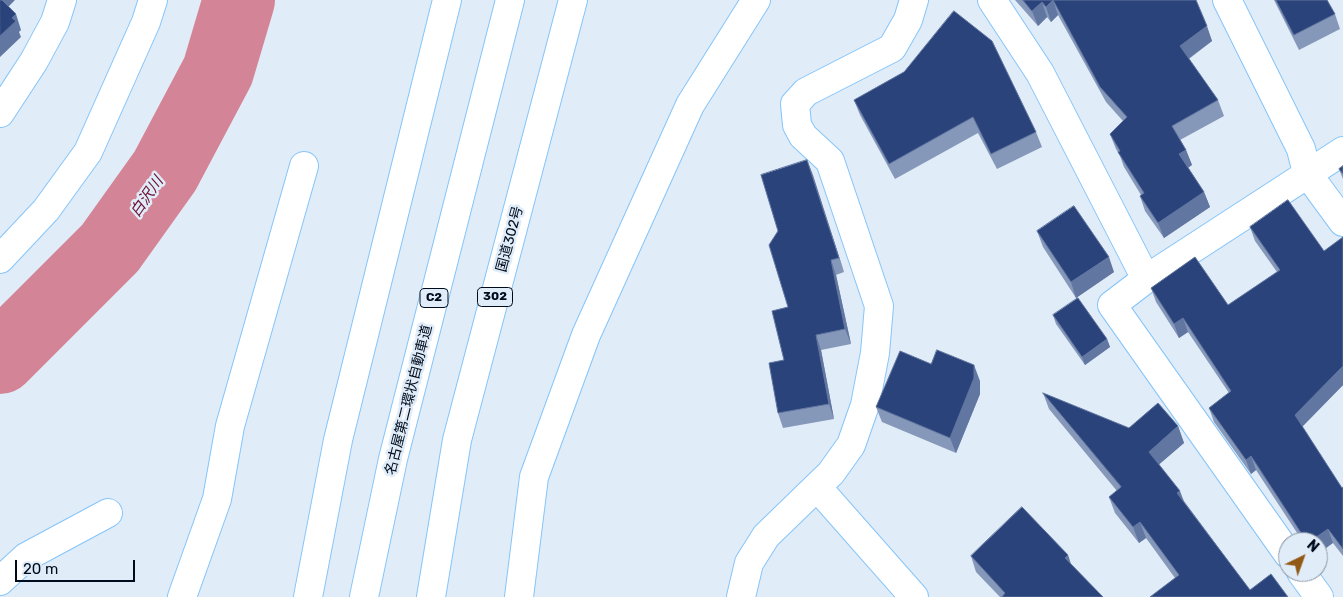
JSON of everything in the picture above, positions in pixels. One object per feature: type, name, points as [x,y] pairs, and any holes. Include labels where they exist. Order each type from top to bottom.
[{"type":"main road","points":[[0,113],[55,22],[62,0]]},
{"type":"main road","points":[[0,259],[46,210],[88,152],[146,22],[153,0]]},
{"type":"main road","points":[[308,597],[338,440],[447,0]]},
{"type":"main road","name":"名古屋第二環状自動車道","points":[[364,597],[393,459],[510,0]]},
{"type":"main road","name":"国道302号","points":[[431,597],[457,440],[573,0]]},
{"type":"main road","points":[[519,597],[534,476],[586,335],[690,105],[756,0]]},
{"type":"main road","points":[[741,597],[749,563],[766,536],[831,473],[851,445],[865,405],[875,353],[879,306],[830,161],[803,136],[797,125],[796,104],[806,92],[892,48],[908,20],[914,0]]},
{"type":"main road","points":[[992,0],[1040,73],[1146,279]]},
{"type":"main road","points":[[1227,0],[1301,149],[1307,174],[1343,222]]},
{"type":"main road","points":[[1278,540],[1112,305],[1146,279],[1343,151]]},
{"type":"main road","points":[[182,597],[217,499],[230,426],[304,166]]},
{"type":"main road","points":[[817,487],[914,597]]},
{"type":"main road","points":[[0,581],[26,557],[108,513]]},
{"type":"main road","points":[[1308,582],[1319,597]]},
{"type":"building","points":[[0,0],[16,14],[12,18],[16,21],[0,36]]},
{"type":"building","points":[[1023,0],[1053,0],[1046,7],[1042,2],[1032,11]]},
{"type":"building","points":[[1053,0],[1196,0],[1207,26],[1180,46],[1218,100],[1172,126],[1186,150],[1179,154],[1204,192],[1158,223],[1140,196],[1144,193],[1118,152],[1120,151],[1110,134],[1127,117],[1100,87]]},
{"type":"building","points":[[1276,0],[1327,0],[1335,14],[1294,35]]},
{"type":"building","points":[[954,11],[992,41],[1036,132],[991,154],[973,117],[889,164],[854,100],[904,72]]},
{"type":"building","points":[[807,160],[839,258],[831,260],[845,329],[816,335],[829,404],[778,413],[769,363],[784,360],[772,311],[788,307],[769,245],[778,231],[761,175]]},
{"type":"building","points":[[1343,166],[1343,174],[1339,169]]},
{"type":"building","points":[[1288,200],[1324,251],[1343,237],[1343,366],[1295,415],[1343,487],[1343,549],[1328,529],[1324,532],[1300,532],[1251,456],[1246,460],[1209,408],[1231,391],[1183,318],[1174,324],[1151,288],[1195,257],[1228,305],[1280,270],[1250,227]]},
{"type":"building","points":[[1074,206],[1109,257],[1071,282],[1037,231]]},
{"type":"building","points":[[1078,298],[1107,339],[1082,357],[1053,315]]},
{"type":"building","points":[[937,350],[974,365],[974,378],[950,438],[876,407],[900,351],[931,364]]},
{"type":"building","points":[[1043,393],[1129,428],[1158,403],[1178,426],[1149,452],[1180,491],[1177,493],[1250,590],[1271,574],[1288,597],[1150,597],[1179,575],[1140,522],[1133,527],[1109,497],[1121,487]]},
{"type":"building","points":[[1022,507],[1068,555],[1065,558],[1103,597],[1002,597],[1005,593],[971,556]]},
{"type":"waterway","name":"白沢川","points":[[0,358],[110,248],[165,171],[218,71],[239,0]]}]
